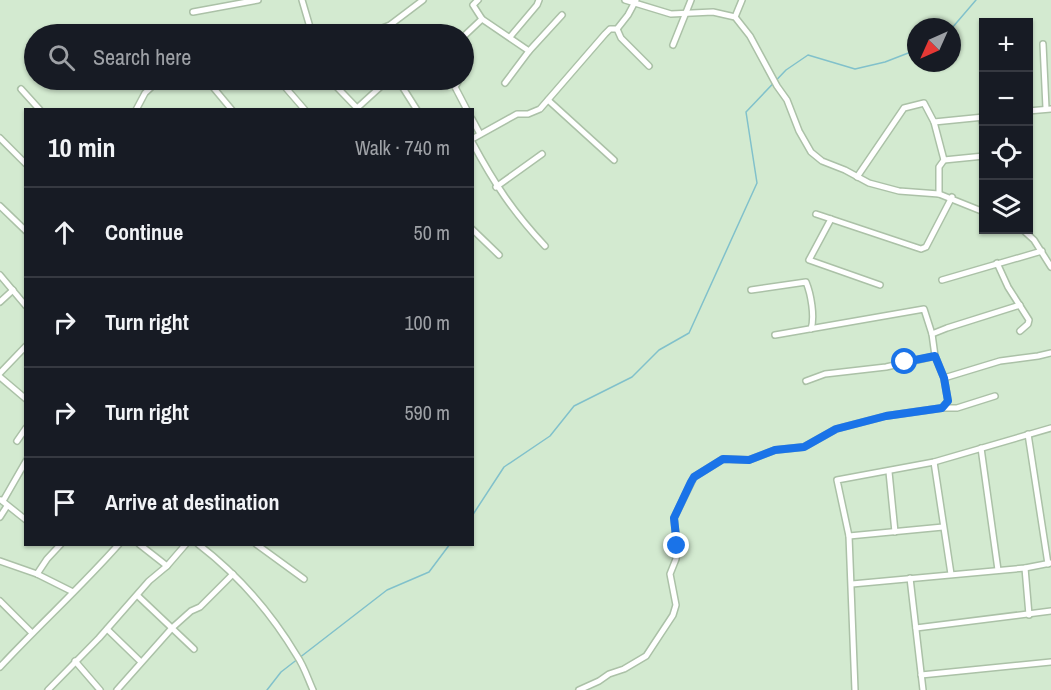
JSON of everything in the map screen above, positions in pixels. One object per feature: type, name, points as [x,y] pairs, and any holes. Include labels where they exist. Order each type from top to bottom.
[{"type":"street","points":[[193,12],[258,0]]},
{"type":"street","points":[[302,0],[309,24]]},
{"type":"street","points":[[391,24],[423,0]]},
{"type":"street","points":[[478,0],[473,5],[482,18],[529,51]]},
{"type":"street","points":[[510,36],[539,0]]},
{"type":"street","points":[[625,0],[671,14],[713,12],[735,17],[750,36],[768,71],[787,100],[799,131],[811,152],[822,161],[869,183],[899,191],[952,197],[979,210]]},
{"type":"street","points":[[673,45],[691,0]]},
{"type":"street","points":[[735,17],[742,0]]},
{"type":"street","points":[[617,29],[635,2]]},
{"type":"street","points":[[505,82],[529,51],[562,15]]},
{"type":"street","points":[[474,26],[482,18]]},
{"type":"street","points":[[474,139],[517,114],[534,112],[548,100],[610,29],[617,29]]},
{"type":"street","points":[[617,29],[621,38],[649,66]]},
{"type":"street","points":[[1033,111],[1048,109],[1043,44]]},
{"type":"street","points":[[21,89],[38,108]]},
{"type":"street","points":[[137,108],[148,90]]},
{"type":"street","points":[[215,90],[230,108]]},
{"type":"street","points":[[288,90],[303,108]]},
{"type":"street","points":[[340,90],[359,108],[378,90]]},
{"type":"street","points":[[406,90],[416,108]]},
{"type":"street","points":[[457,90],[466,108]]},
{"type":"street","points":[[548,100],[614,160]]},
{"type":"street","points":[[857,177],[904,108],[924,103],[934,122],[944,160]]},
{"type":"street","points":[[934,122],[979,117]]},
{"type":"street","points":[[474,123],[480,134]]},
{"type":"street","points":[[0,138],[24,162]]},
{"type":"street","points":[[474,145],[496,187],[545,246]]},
{"type":"street","points":[[496,187],[543,154]]},
{"type":"street","points":[[939,194],[939,167],[944,160],[979,156]]},
{"type":"street","points":[[816,214],[924,249],[952,197]]},
{"type":"street","points":[[2,211],[24,229]]},
{"type":"street","points":[[831,219],[809,260],[880,285]]},
{"type":"street","points":[[474,231],[499,255]]},
{"type":"street","points":[[1027,234],[1042,251],[1051,267]]},
{"type":"street","points":[[942,280],[1042,251]]},
{"type":"street","points":[[997,263],[1008,287],[1030,322],[1020,331]]},
{"type":"street","points":[[0,275],[24,304]]},
{"type":"street","points":[[751,290],[806,282],[813,326],[811,329]]},
{"type":"street","points":[[0,302],[13,290]]},
{"type":"street","points":[[932,334],[1020,306]]},
{"type":"street","points":[[775,335],[924,309],[932,334],[935,356],[944,378],[948,401],[942,408]]},
{"type":"street","points":[[24,348],[0,375],[24,397]]},
{"type":"street","points":[[944,378],[1000,361],[1051,353]]},
{"type":"street","points":[[806,381],[825,374],[886,367],[935,356]]},
{"type":"street","points":[[579,690],[646,656],[672,615],[676,604],[670,574],[676,559],[677,546],[674,518],[694,477],[723,459],[749,460],[775,450],[804,447],[836,429],[886,416],[957,408],[995,396]]},
{"type":"street","points":[[855,690],[849,536],[837,480],[934,462],[1051,428]]},
{"type":"street","points":[[17,441],[24,431]]},
{"type":"street","points":[[852,584],[1049,564],[1028,434]]},
{"type":"street","points":[[981,448],[998,570]]},
{"type":"street","points":[[934,462],[951,574]]},
{"type":"street","points":[[0,517],[3,502],[24,465]]},
{"type":"street","points":[[889,472],[895,531]]},
{"type":"street","points":[[3,502],[24,518]]},
{"type":"street","points":[[849,536],[944,527]]},
{"type":"street","points":[[53,546],[56,550]]},
{"type":"street","points":[[37,574],[59,546]]},
{"type":"street","points":[[0,667],[117,546]]},
{"type":"street","points":[[142,546],[167,566]]},
{"type":"street","points":[[48,690],[138,596],[148,581],[167,566],[184,546]]},
{"type":"street","points":[[200,546],[233,574],[279,628],[298,656],[313,690]]},
{"type":"street","points":[[259,546],[304,579]]},
{"type":"street","points":[[0,561],[37,574],[73,592]]},
{"type":"street","points":[[1025,568],[1029,615]]},
{"type":"street","points":[[117,690],[172,628],[191,611],[200,607],[233,574]]},
{"type":"street","points":[[910,578],[923,690]]},
{"type":"street","points":[[138,596],[194,649]]},
{"type":"street","points":[[0,601],[32,633]]},
{"type":"street","points":[[916,628],[1051,611]]},
{"type":"street","points":[[106,629],[141,662]]},
{"type":"street","points":[[0,656],[5,661]]},
{"type":"street","points":[[75,661],[100,690]]},
{"type":"street","points":[[921,675],[1051,662]]},
{"type":"waterway","points":[[961,18],[976,0]]},
{"type":"waterway","points":[[474,513],[504,467],[550,436],[574,406],[632,377],[659,350],[689,333],[757,183],[746,112],[786,70],[808,55],[855,69],[885,62],[907,53]]},
{"type":"waterway","points":[[267,690],[281,672],[387,590],[429,572],[448,546]]},
{"type":"route","points":[[677,546],[674,518],[694,477],[716,462],[729,459],[741,462],[775,450],[804,447],[836,429],[886,416],[942,408],[948,401],[946,385],[935,356],[905,362]]}]
